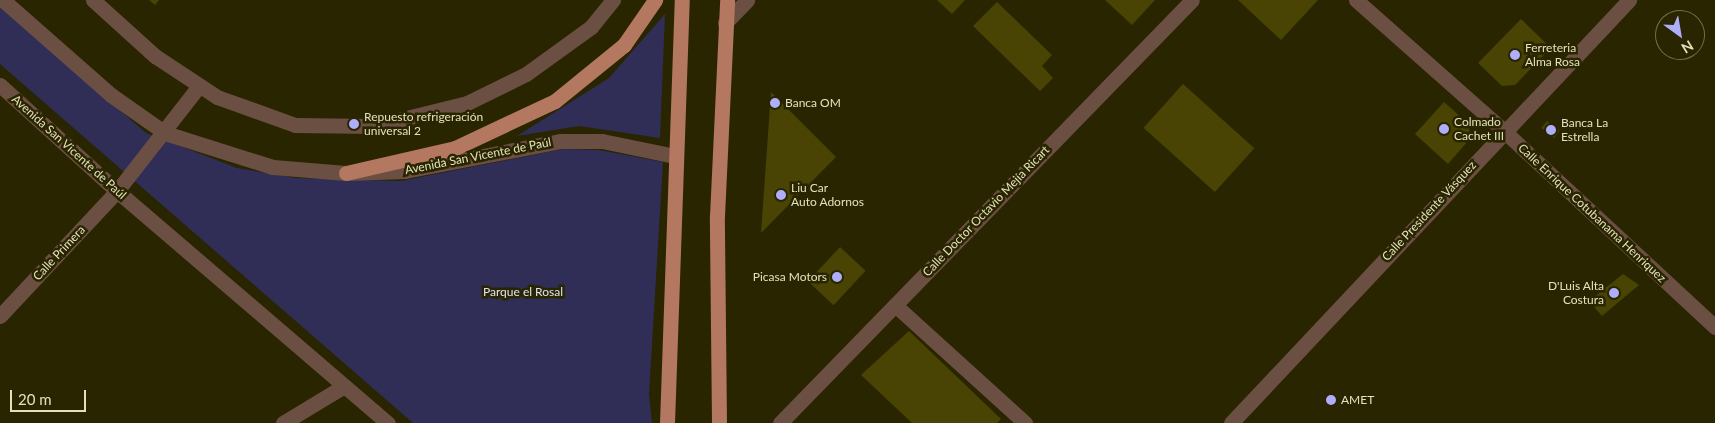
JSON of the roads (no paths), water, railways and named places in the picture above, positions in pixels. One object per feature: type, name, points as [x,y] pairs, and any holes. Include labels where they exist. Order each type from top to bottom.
[{"type":"main road","points":[[346,173],[455,148],[555,101],[624,45],[655,0]]},
{"type":"main road","points":[[667,423],[682,0]]},
{"type":"main road","points":[[718,423],[717,216],[726,0]]},
{"type":"street","name":"Avenida San Vicente de Paúl","points":[[3,0],[111,95],[164,132],[273,167],[346,173],[405,171],[561,141],[602,141],[675,156]]},
{"type":"street","points":[[93,0],[155,56],[217,97],[295,125],[374,126],[466,103],[526,74],[591,28],[613,0]]},
{"type":"street","points":[[725,24],[747,0]]},
{"type":"street","name":"Calle Doctor Octavio Mejía Ricart","points":[[780,423],[1192,0]]},
{"type":"street","name":"Calle Enrique Cotubanama Henriquez","points":[[1356,0],[1504,131],[1715,327]]},
{"type":"street","name":"Calle Presidente Vásquez","points":[[1231,423],[1629,0]]},
{"type":"street","name":"Avenida San Vicente de Paúl","points":[[0,85],[118,191],[388,423]]},
{"type":"street","name":"Calle Primera","points":[[0,316],[118,191],[199,86]]},
{"type":"street","points":[[895,305],[1024,423]]},
{"type":"street","points":[[283,423],[344,386]]},
{"type":"place","name":"Ferreteria Alma Rosa","points":[[1515,55]]},
{"type":"place","name":"Banca OM","points":[[775,103]]},
{"type":"place","name":"Repuesto refrigeración universal 2","points":[[354,124]]},
{"type":"place","name":"Colmado Cachet III","points":[[1444,129]]},
{"type":"place","name":"Banca La Estrella","points":[[1551,130]]},
{"type":"place","name":"Liu Car Auto Adornos","points":[[781,195]]},
{"type":"place","name":"Picasa Motors","points":[[837,277]]},
{"type":"place","name":"D'Luis Alta Costura","points":[[1614,293]]},
{"type":"place","name":"AMET","points":[[1331,400]]},
{"type":"park label","name":"Parque el Rosal","points":[[523,292]]}]
